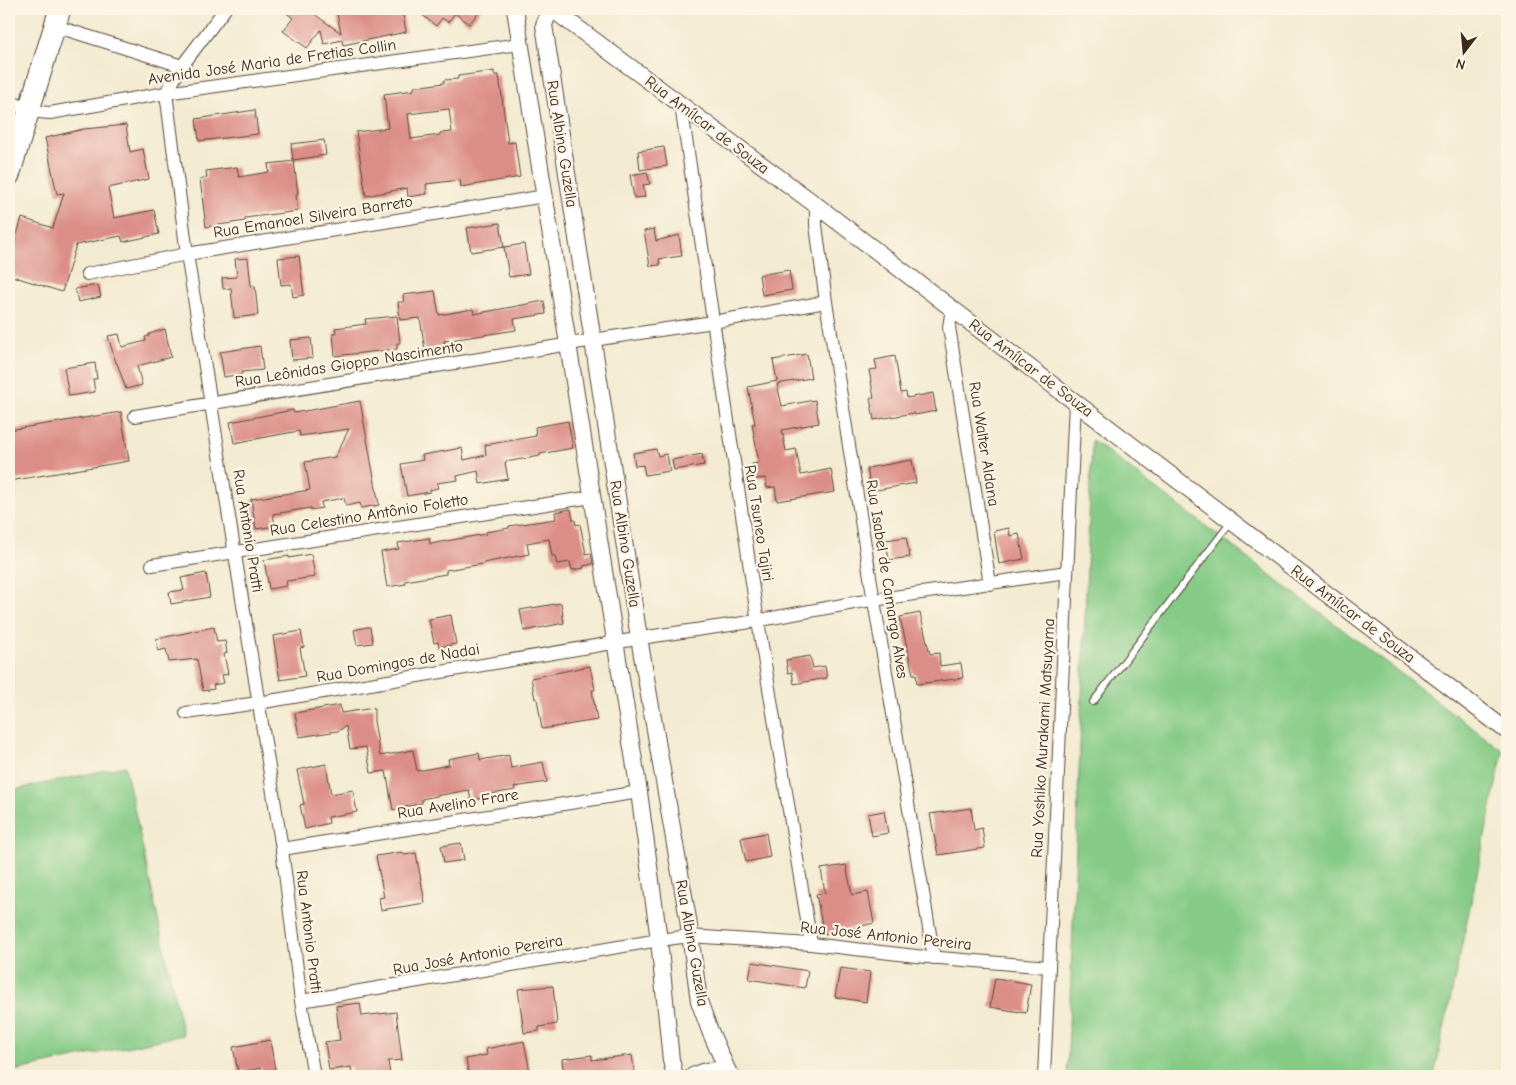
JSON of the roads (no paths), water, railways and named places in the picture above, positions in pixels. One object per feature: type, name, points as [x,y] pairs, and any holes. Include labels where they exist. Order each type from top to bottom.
[{"type":"highway","points":[[9,175],[57,17]]},
{"type":"street","points":[[166,93],[182,66],[224,9]]},
{"type":"street","name":"Rua Albino Guzella","points":[[515,9],[639,792],[660,940],[674,1076]]},
{"type":"street","name":"Rua Albino Guzella","points":[[551,9],[544,24],[639,638],[686,910],[699,1001],[731,1075]]},
{"type":"street","name":"Rua Amílcar de Souza","points":[[551,9],[816,206],[1507,731]]},
{"type":"street","points":[[57,17],[182,66]]},
{"type":"street","name":"Avenida José Maria de Fretias Collin","points":[[28,111],[50,113],[166,93],[520,44]]},
{"type":"street","name":"Rua Antonio Pratti","points":[[166,93],[187,254],[282,849],[301,1001],[314,1076]]},
{"type":"street","points":[[9,100],[28,111]]},
{"type":"street","name":"Rua Tsuneo Tajiri","points":[[681,105],[758,621],[811,944]]},
{"type":"street","name":"Rua Emanoel Silveira Barreto","points":[[87,274],[187,254],[544,196]]},
{"type":"street","name":"Rua Isabel de Camargo Alves","points":[[816,206],[816,225],[826,302],[934,958]]},
{"type":"street","name":"Rua Leônidas Gioppo Nascimento","points":[[135,416],[826,302]]},
{"type":"street","name":"Rua Walter Aldana","points":[[952,309],[949,327],[990,584]]},
{"type":"street","name":"Rua Yoshiko Murakami Matsuyama","points":[[1044,1076],[1075,402]]},
{"type":"street","name":"Rua Celestino Antônio Foletto","points":[[152,565],[592,497]]},
{"type":"street","points":[[639,638],[758,621],[874,600],[1067,572]]},
{"type":"street","name":"Rua Domingos de Nadai","points":[[186,713],[258,703],[639,638]]},
{"type":"street","name":"Rua Avelino Frare","points":[[282,849],[639,792]]},
{"type":"street","name":"Rua José Antonio Pereira","points":[[301,1001],[690,936],[811,944],[934,958],[1049,967]]},
{"type":"street","points":[[693,1076],[712,1070],[731,1075]]},
{"type":"lane","points":[[1093,702],[1232,522]]}]
